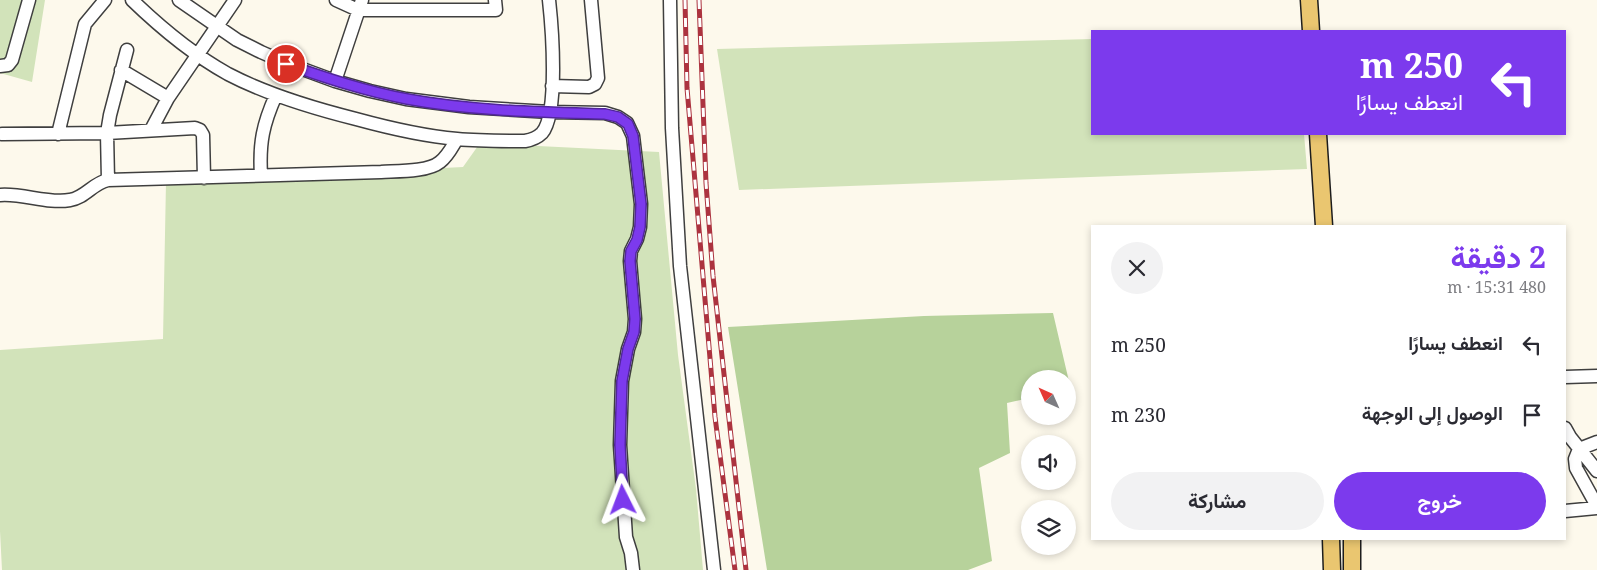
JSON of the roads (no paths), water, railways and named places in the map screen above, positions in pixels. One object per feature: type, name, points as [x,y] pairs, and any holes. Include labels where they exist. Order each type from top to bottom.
[{"type":"main road","points":[[1309,0],[1311,30]]},
{"type":"main road","points":[[1318,135],[1324,225]]},
{"type":"main road","points":[[1331,540],[1332,570]]},
{"type":"main road","points":[[1352,540],[1352,570]]},
{"type":"street","points":[[0,66],[8,65],[12,60],[29,0]]},
{"type":"street","points":[[58,134],[84,24],[105,0]]},
{"type":"street","points":[[132,0],[165,31],[197,55],[228,74],[300,104],[384,127],[457,139],[517,141],[534,139],[541,134],[546,127],[550,112],[552,28],[549,0]]},
{"type":"street","points":[[179,0],[237,40],[286,64],[370,91],[442,104],[605,114],[618,117],[628,124],[633,136],[641,212],[640,227],[637,240],[631,251],[630,261],[635,319],[634,332],[628,349],[622,381],[620,445],[626,537],[631,553],[633,570]]},
{"type":"street","points":[[151,130],[168,98],[235,0]]},
{"type":"street","points":[[336,0],[360,5],[496,10],[496,0]]},
{"type":"street","points":[[552,86],[589,87],[598,78],[591,0]]},
{"type":"street","points":[[670,0],[672,128],[680,266],[714,570]]},
{"type":"street","points":[[336,81],[360,5]]},
{"type":"street","points":[[108,180],[107,133],[127,50]]},
{"type":"street","points":[[122,70],[168,98]]},
{"type":"street","points":[[261,175],[260,145],[276,95]]},
{"type":"street","points":[[2,134],[107,133],[195,128],[200,130],[204,142],[204,178]]},
{"type":"street","points":[[0,195],[64,201],[78,198],[94,186],[108,180],[381,172],[426,168],[441,162],[457,139]]},
{"type":"street","points":[[1566,377],[1597,376]]},
{"type":"street","points":[[1566,430],[1597,471]]},
{"type":"street","points":[[1566,511],[1597,507],[1576,468],[1575,459],[1579,449],[1597,442]]},
{"type":"railway","points":[[685,0],[687,88],[715,417],[735,570]]},
{"type":"railway","points":[[699,0],[706,183],[713,276],[746,570]]}]
